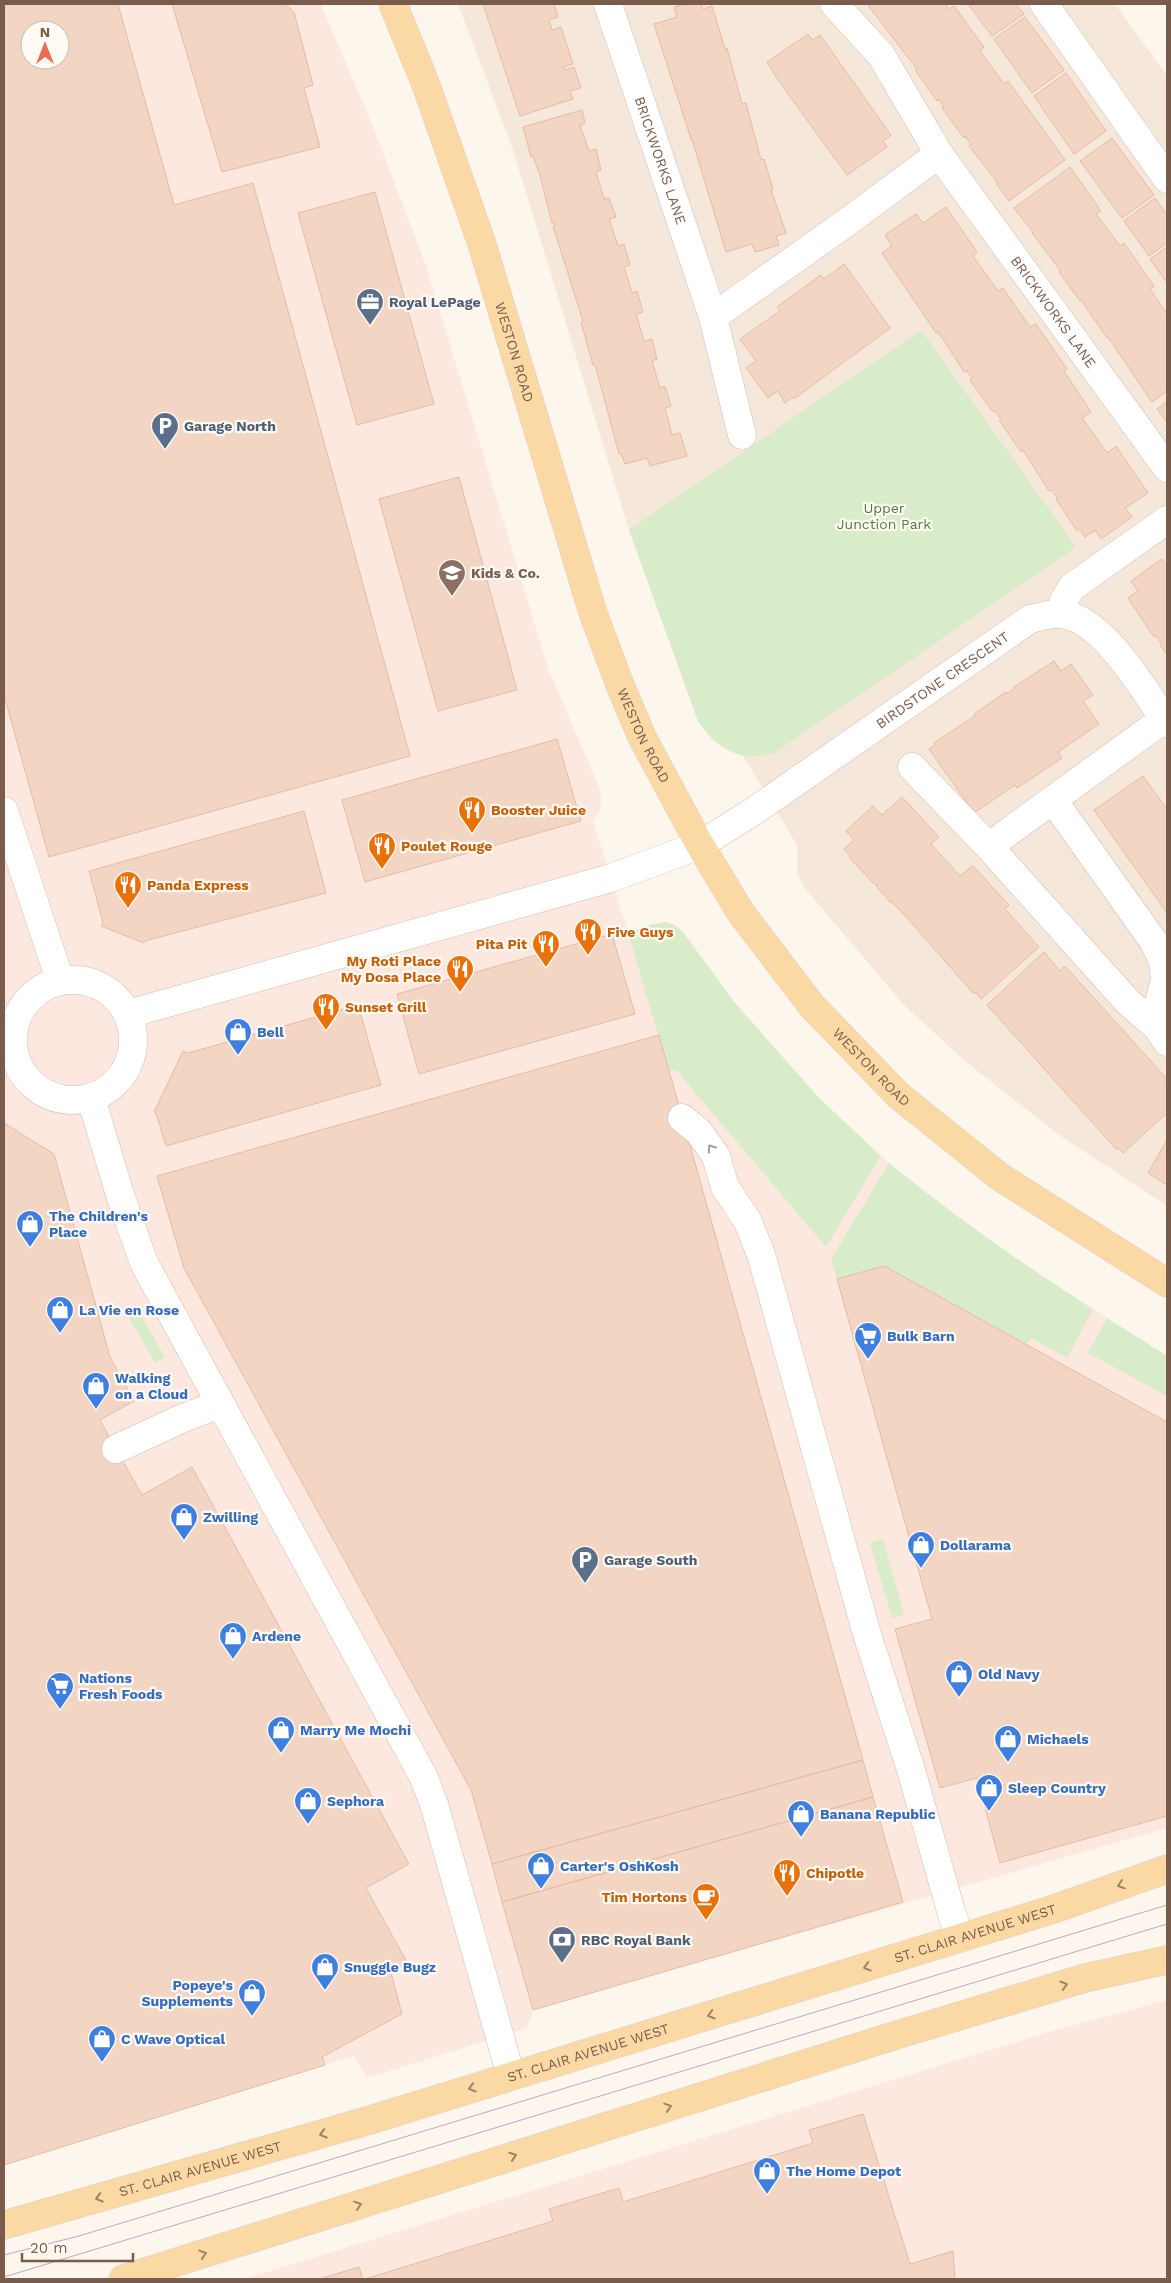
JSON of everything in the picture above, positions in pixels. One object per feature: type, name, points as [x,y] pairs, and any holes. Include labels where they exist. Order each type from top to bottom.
[{"type":"main road","name":"WESTON ROAD","points":[[394,4],[426,84],[482,244],[597,622],[642,737],[700,845],[741,913],[812,1006],[898,1095],[1000,1177],[1167,1283]]},
{"type":"main road","name":"ST. CLAIR AVENUE WEST","points":[[4,2225],[370,2120],[1054,1909],[1167,1869]]},
{"type":"main road","points":[[124,2279],[904,2033],[1085,1978],[1167,1960]]},
{"type":"street","name":"BRICKWORKS LANE","points":[[608,4],[713,317],[742,435]]},
{"type":"street","name":"BRICKWORKS LANE","points":[[834,4],[881,55],[939,154],[1167,468]]},
{"type":"street","points":[[1044,4],[1167,178]]},
{"type":"street","points":[[713,317],[939,154]]},
{"type":"street","points":[[1061,614],[1064,600],[1072,587],[1167,520]]},
{"type":"street","name":"BIRDSTONE CRESCENT","points":[[128,1014],[611,878],[700,845],[754,811],[1030,619],[1061,614],[1078,619],[1096,630],[1116,651],[1166,721]]},
{"type":"street","points":[[990,848],[1003,836],[1166,721]]},
{"type":"street","points":[[912,768],[990,848],[1128,1002],[1162,1035]]},
{"type":"street","points":[[1053,800],[1154,942],[1164,961],[1165,980],[1159,1003],[1162,1035]]},
{"type":"street","points":[[4,811],[60,980]]},
{"type":"street","points":[[60,980],[93,982],[112,993],[128,1014],[133,1030],[133,1052],[124,1072],[109,1089],[91,1098],[80,1100],[59,1099],[33,1086],[9,1062],[13,1026],[20,1008],[39,988],[60,980]]},
{"type":"street","points":[[91,1098],[121,1198],[144,1263],[423,1776],[434,1804],[511,2076]]},
{"type":"street","points":[[682,1118],[699,1132],[716,1156],[713,1187],[747,1220],[760,1254],[867,1634],[911,1770],[950,1911],[960,1938]]},
{"type":"street","points":[[116,1449],[183,1418],[220,1404]]},
{"type":"shaded area","points":[[4,4],[321,4],[376,134],[426,266],[549,671],[598,784],[601,805],[599,813],[593,821],[628,932],[666,922],[675,925],[735,1003],[819,1098],[881,1156],[945,1209],[1019,1262],[1167,1356],[1167,1828],[533,2010],[527,2028],[367,2078],[354,2056],[4,2165]]},
{"type":"shaded area","points":[[458,4],[1115,4],[1167,76],[1167,1206],[1059,1135],[966,1062],[904,1005],[802,885],[797,872],[797,845],[743,756],[712,740],[698,721],[629,530],[514,153]]},
{"type":"shaded area","points":[[1167,2000],[1167,2279],[244,2279],[1052,2031]]},
{"type":"green space","name":"Upper Junction Park","points":[[921,330],[1076,547],[776,752],[752,756],[732,752],[714,740],[698,721],[629,530]]},
{"type":"green space","points":[[666,922],[675,925],[683,932],[735,1003],[819,1098],[881,1156],[826,1247],[676,1070],[669,1072],[628,932]]},
{"type":"green space","points":[[889,1163],[989,1239],[1093,1309],[1067,1358],[1031,1338],[1027,1345],[884,1266],[837,1279],[831,1259]]},
{"type":"green space","points":[[138,1310],[165,1357],[155,1363],[128,1316]]},
{"type":"green space","points":[[1107,1318],[1167,1356],[1167,1396],[1088,1353]]},
{"type":"green space","points":[[883,1539],[904,1615],[892,1618],[870,1543]]},
{"type":"building","name":"Garage North","points":[[4,4],[118,4],[174,205],[253,183],[410,756],[49,857],[4,695]]},
{"type":"building","points":[[172,4],[285,4],[294,12],[313,85],[304,88],[320,147],[222,172]]},
{"type":"building","points":[[483,4],[554,4],[558,17],[549,20],[552,30],[561,27],[573,64],[563,67],[564,70],[574,67],[581,88],[570,91],[573,99],[520,116]]},
{"type":"building","points":[[686,4],[701,4],[703,9],[712,6],[725,49],[727,48],[742,104],[746,103],[761,160],[764,159],[773,189],[771,190],[786,233],[776,236],[779,245],[755,252],[752,244],[726,252],[692,139],[654,24],[677,17],[674,7]]},
{"type":"building","points":[[867,4],[946,4],[949,9],[954,6],[984,47],[980,51],[1004,84],[1008,81],[1065,160],[1009,201],[996,183],[998,183],[969,146],[971,144],[965,136],[964,138],[942,108],[944,107],[938,99],[937,101],[915,70],[917,69]]},
{"type":"building","points":[[968,4],[1016,4],[1024,14],[992,36]]},
{"type":"building","points":[[1025,17],[1064,70],[1032,93],[994,39]]},
{"type":"building","points":[[808,34],[812,40],[820,35],[891,135],[883,141],[887,147],[847,175],[767,62]]},
{"type":"building","points":[[1066,73],[1106,131],[1074,154],[1034,96]]},
{"type":"building","points":[[582,110],[585,123],[580,125],[589,151],[596,149],[601,170],[596,172],[604,199],[609,198],[616,217],[609,219],[618,246],[624,244],[630,265],[624,267],[632,293],[637,291],[643,312],[636,314],[644,341],[652,339],[657,359],[652,361],[660,388],[665,386],[671,406],[665,408],[672,435],[680,433],[687,456],[650,466],[647,458],[625,464],[621,454],[619,454],[596,368],[593,365],[581,322],[583,321],[553,226],[555,226],[554,222],[552,223],[540,175],[533,156],[531,157],[523,127]]},
{"type":"building","points":[[1112,138],[1154,195],[1122,218],[1080,161]]},
{"type":"building","points":[[1070,167],[1101,211],[1096,214],[1120,246],[1124,243],[1154,286],[1150,289],[1167,314],[1167,391],[1152,402],[1108,337],[1014,208]]},
{"type":"building","points":[[375,192],[434,404],[357,425],[298,213]]},
{"type":"building","points":[[1155,198],[1167,215],[1167,243],[1149,256],[1124,221]]},
{"type":"building","points":[[946,207],[977,252],[973,256],[998,291],[1003,288],[1030,327],[1036,324],[1067,369],[1064,371],[1091,412],[1082,418],[1107,453],[1116,446],[1148,493],[1125,508],[1132,517],[1101,539],[1095,530],[1085,537],[1080,529],[1077,531],[1056,499],[1058,498],[1051,490],[1049,491],[1023,450],[1021,452],[999,420],[1001,419],[995,411],[993,412],[970,380],[972,378],[967,371],[964,372],[938,332],[936,333],[882,253],[892,246],[885,235],[916,214],[923,223]]},
{"type":"building","points":[[1167,247],[1167,283],[1150,259]]},
{"type":"building","points":[[844,264],[890,328],[794,399],[792,397],[785,403],[778,391],[768,398],[746,368],[756,361],[740,339],[780,311],[777,307],[821,275],[824,279]]},
{"type":"building","points":[[1167,402],[1167,422],[1157,409]]},
{"type":"building","points":[[459,477],[517,690],[438,711],[379,499]]},
{"type":"building","points":[[1162,559],[1167,566],[1167,655],[1160,645],[1162,644],[1155,635],[1154,637],[1128,598],[1138,591],[1131,581]]},
{"type":"building","points":[[1054,661],[1061,671],[1071,664],[1093,695],[1083,701],[1099,724],[1058,752],[1062,758],[1017,788],[1015,785],[974,813],[929,749],[935,745],[934,743],[975,716],[974,714],[1006,692],[1007,694],[1014,687]]},
{"type":"building","points":[[557,739],[581,821],[365,882],[342,800]]},
{"type":"building","points":[[1143,776],[1167,809],[1167,913],[1094,810]]},
{"type":"building","points":[[902,797],[939,837],[931,844],[960,876],[973,866],[1009,905],[1005,909],[1039,947],[981,999],[976,992],[974,994],[900,910],[891,903],[877,887],[877,884],[875,885],[849,857],[844,849],[854,840],[846,831],[873,806],[882,815]]},
{"type":"building","points":[[304,811],[326,893],[145,941],[144,943],[101,926],[103,922],[89,871]]},
{"type":"building","points":[[612,934],[635,1014],[419,1074],[397,994]]},
{"type":"building","points":[[1044,952],[1060,971],[1065,966],[1167,1079],[1164,1083],[1167,1086],[1167,1113],[1123,1153],[1118,1148],[1116,1149],[987,1005]]},
{"type":"building","points":[[358,1005],[381,1085],[166,1146],[156,1113],[154,1112],[183,1051],[188,1053]]},
{"type":"building","name":"Garage South","points":[[659,1035],[863,1760],[492,1864],[471,1790],[184,1268],[157,1176]]},
{"type":"building","points":[[4,1123],[54,1154],[110,1357],[134,1401],[100,1420],[142,1495],[192,1467],[409,1864],[366,1888],[408,1964],[391,1973],[402,2014],[322,2057],[325,2065],[4,2165]]},
{"type":"building","points":[[1167,1140],[1167,1185],[1148,1173]]},
{"type":"building","points":[[884,1266],[1167,1422],[1167,1816],[1000,1863],[977,1778],[940,1788],[895,1629],[932,1619],[837,1279]]},
{"type":"building","points":[[863,1760],[873,1797],[502,1902],[492,1864]]},
{"type":"building","points":[[873,1797],[903,1902],[533,2010],[502,1902]]},
{"type":"building","name":"The Home Depot","points":[[863,2114],[910,2264],[953,2251],[955,2279],[365,2279],[553,2221],[549,2209],[619,2188],[623,2202],[813,2143],[809,2130]]},
{"type":"building","points":[[359,2267],[363,2279],[319,2279]]},
{"type":"tram line","points":[[4,2255],[79,2236],[1167,1905]]},
{"type":"tram line","points":[[4,2277],[1167,1924]]},
{"type":"place","name":"Royal LePage","points":[[370,326]]},
{"type":"place","name":"Garage North","points":[[165,450]]},
{"type":"place","name":"Kids & Co.","points":[[452,597]]},
{"type":"place","name":"Booster Juice","points":[[472,834]]},
{"type":"place","name":"Poulet Rouge","points":[[382,870]]},
{"type":"place","name":"Panda Express","points":[[128,909]]},
{"type":"place","name":"Five Guys","points":[[588,956]]},
{"type":"place","name":"Pita Pit","points":[[546,968]]},
{"type":"place","name":"My Roti Place My Dosa Place","points":[[460,993]]},
{"type":"place","name":"Sunset Grill","points":[[326,1031]]},
{"type":"place","name":"Bell","points":[[238,1056]]},
{"type":"place","name":"The Children's Place","points":[[30,1248]]},
{"type":"place","name":"La Vie en Rose","points":[[60,1334]]},
{"type":"place","name":"Bulk Barn","points":[[868,1360]]},
{"type":"place","name":"Walking on a Cloud","points":[[96,1410]]},
{"type":"place","name":"Zwilling","points":[[184,1541]]},
{"type":"place","name":"Dollarama","points":[[921,1569]]},
{"type":"place","name":"Garage South","points":[[585,1584]]},
{"type":"place","name":"Ardene","points":[[233,1660]]},
{"type":"place","name":"Old Navy","points":[[959,1698]]},
{"type":"place","name":"Nations Fresh Foods","points":[[60,1710]]},
{"type":"place","name":"Marry Me Mochi","points":[[281,1754]]},
{"type":"place","name":"Michaels","points":[[1008,1763]]},
{"type":"place","name":"Sleep Country","points":[[989,1812]]},
{"type":"place","name":"Sephora","points":[[308,1825]]},
{"type":"place","name":"Banana Republic","points":[[801,1838]]},
{"type":"place","name":"Carter's OshKosh","points":[[541,1890]]},
{"type":"place","name":"Chipotle","points":[[787,1897]]},
{"type":"place","name":"Tim Hortons","points":[[706,1921]]},
{"type":"place","name":"RBC Royal Bank","points":[[562,1964]]},
{"type":"place","name":"Snuggle Bugz","points":[[325,1991]]},
{"type":"place","name":"Popeye's Supplements","points":[[252,2017]]},
{"type":"place","name":"C Wave Optical","points":[[102,2063]]},
{"type":"place","name":"The Home Depot","points":[[767,2195]]}]
